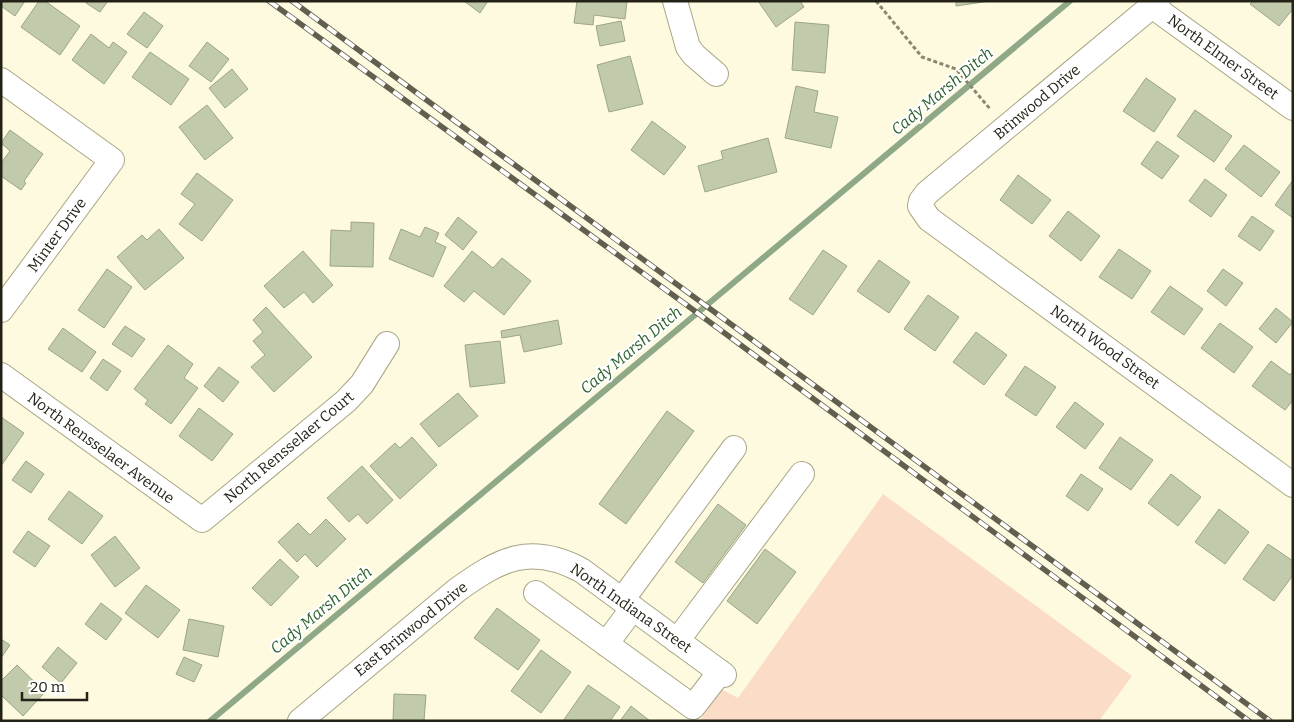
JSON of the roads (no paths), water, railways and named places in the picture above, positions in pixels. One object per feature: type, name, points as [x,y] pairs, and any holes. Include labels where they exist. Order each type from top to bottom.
[{"type":"street","points":[[675,1],[688,47],[694,55],[716,74]]},
{"type":"street","name":"North Elmer Street","points":[[1155,4],[1293,108]]},
{"type":"street","name":"Brinwood Drive","points":[[920,206],[921,201],[927,194],[1155,4]]},
{"type":"street","name":"Minter Drive","points":[[1,80],[112,160],[1,310]]},
{"type":"street","name":"North Wood Street","points":[[920,206],[929,219],[1293,485]]},
{"type":"street","name":"North Rensselaer Court","points":[[202,520],[346,402],[362,384],[386,344]]},
{"type":"street","name":"North Rensselaer Avenue","points":[[1,375],[202,520]]},
{"type":"street","points":[[536,593],[606,644],[627,604],[734,448]]},
{"type":"street","points":[[677,641],[802,474]]},
{"type":"street","name":"North Indiana Street","points":[[532,555],[566,562],[582,570],[722,673],[693,707],[606,644]]},
{"type":"street","name":"East Brinwood Drive","points":[[300,721],[479,574],[506,560],[532,555]]},
{"type":"waterway","name":"Cady Marsh Ditch","points":[[210,721],[1070,1]]},
{"type":"railway","points":[[269,1],[688,306],[1249,721]]},
{"type":"railway","points":[[292,1],[1270,721]]}]
